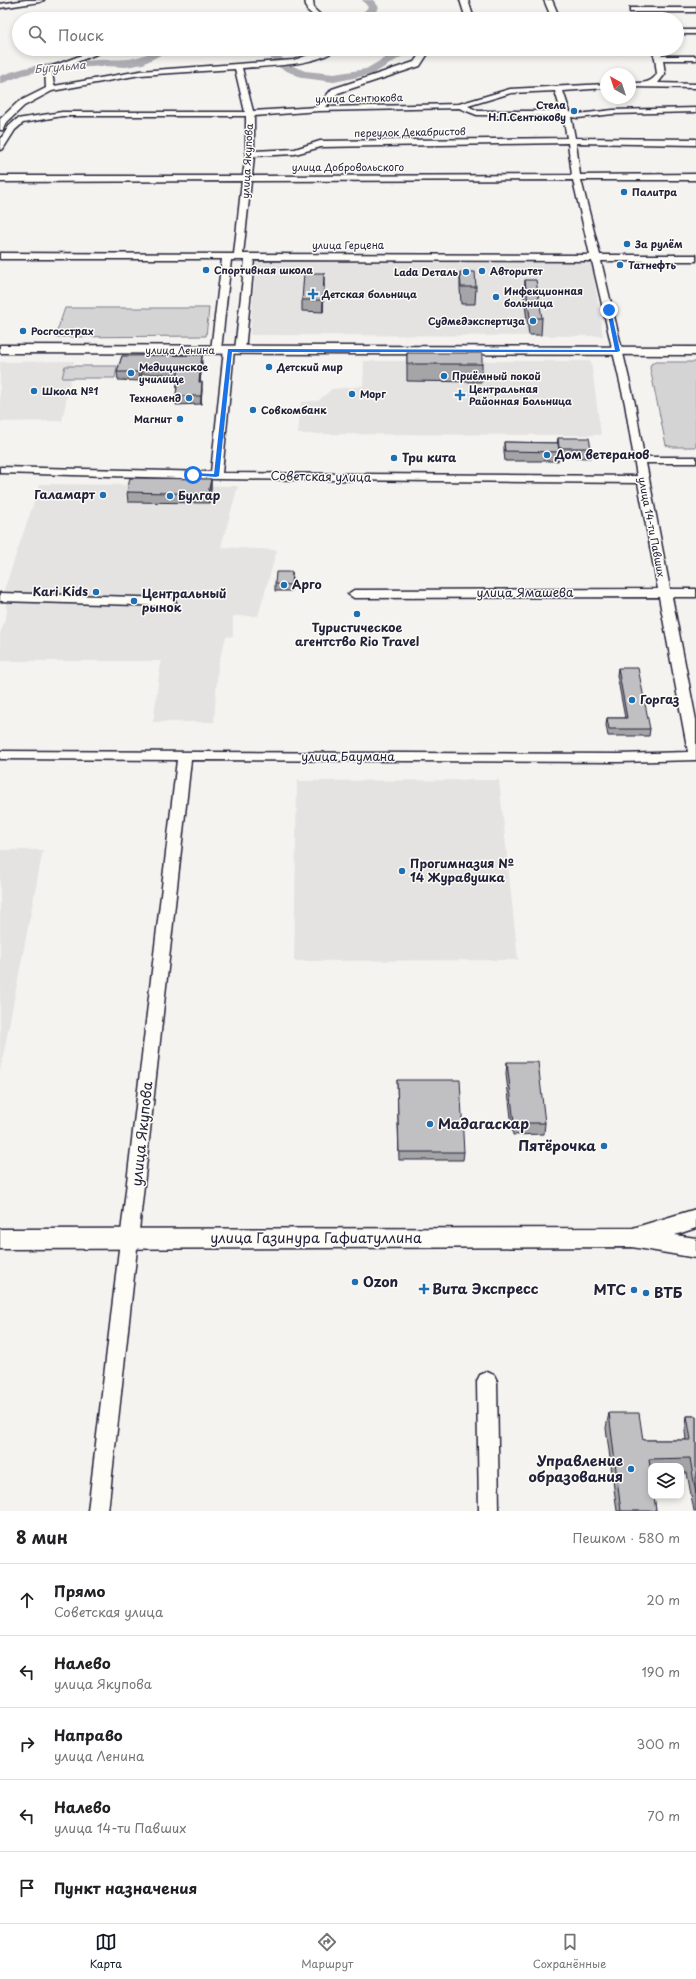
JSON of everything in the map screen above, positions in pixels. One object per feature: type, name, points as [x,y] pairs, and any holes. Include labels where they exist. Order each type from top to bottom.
[{"type":"main road","name":"улица Ленина","points":[[0,349],[696,351]]},
{"type":"main road","points":[[632,1237],[696,1218]]},
{"type":"main road","name":"улица Газинура Гафиатуллина","points":[[0,1239],[632,1237]]},
{"type":"main road","points":[[632,1237],[696,1248]]},
{"type":"street","points":[[0,6],[40,0]]},
{"type":"street","points":[[309,0],[311,10],[313,12]]},
{"type":"street","points":[[464,0],[468,12]]},
{"type":"street","points":[[548,0],[553,12]]},
{"type":"street","points":[[630,0],[633,10],[696,10]]},
{"type":"street","points":[[684,32],[696,32]]},
{"type":"street","points":[[50,89],[48,71],[87,56]]},
{"type":"street","points":[[0,147],[11,132],[0,128],[12,108],[50,89],[140,73],[294,62],[316,56]]},
{"type":"street","points":[[319,109],[335,91],[417,64],[422,56]]},
{"type":"street","points":[[650,84],[656,81],[661,74],[659,58],[696,58]]},
{"type":"street","name":"улица Якупова","points":[[238,66],[250,114],[250,154],[248,178],[238,256]]},
{"type":"street","points":[[636,85],[696,86]]},
{"type":"street","points":[[460,106],[483,101],[510,91],[600,86]]},
{"type":"street","name":"улица 14-ти Павших","points":[[558,88],[567,114],[573,140],[576,176],[630,404],[643,480],[696,756]]},
{"type":"street","name":"улица Сентюкова","points":[[11,132],[20,121],[62,114],[250,114],[319,109],[425,108],[460,106],[477,113],[567,114],[578,116],[613,112],[696,110]]},
{"type":"street","name":"переулок Декабристов","points":[[250,154],[292,152],[309,149],[320,144],[573,140],[696,142]]},
{"type":"street","name":"улица Добровольского","points":[[0,179],[696,176]]},
{"type":"street","name":"улица Герцена","points":[[0,256],[696,258]]},
{"type":"street","points":[[216,476],[228,350],[227,256]]},
{"type":"street","points":[[228,350],[250,256]]},
{"type":"street","points":[[640,460],[696,460]]},
{"type":"street","name":"Советская улица","points":[[0,470],[216,476],[643,480]]},
{"type":"street","name":"улица Ямашева","points":[[354,594],[696,593]]},
{"type":"street","points":[[0,597],[170,602]]},
{"type":"street","name":"улица Баумана","points":[[0,755],[619,758],[696,756]]},
{"type":"street","name":"улица Якупова","points":[[98,1511],[184,756]]},
{"type":"street","points":[[486,1381],[488,1511]]},
{"type":"shaded area","points":[[256,261],[591,261],[603,336],[250,335]]},
{"type":"shaded area","points":[[65,308],[209,308],[206,336],[55,337]]},
{"type":"shaded area","name":"Школа №1","points":[[74,361],[62,421],[0,422],[0,362]]},
{"type":"shaded area","name":"Центральная Районная Больница","points":[[364,361],[591,361],[601,435],[298,434],[301,402],[318,401],[332,389],[363,386]]},
{"type":"shaded area","points":[[655,362],[696,362],[696,447],[673,447],[666,445],[650,368],[651,364]]},
{"type":"shaded area","points":[[65,366],[117,366],[115,378],[62,378]]},
{"type":"shaded area","name":"Центральный рынок","points":[[40,484],[238,486],[221,547],[277,550],[258,616],[233,616],[233,636],[226,637],[218,665],[214,722],[153,722],[161,661],[0,661],[0,634],[7,612],[4,590]]},
{"type":"shaded area","name":"Прогимназия № 14 Журавушка","points":[[499,780],[518,960],[294,961],[297,781]]},
{"type":"shaded area","points":[[0,850],[43,850],[0,1072]]},
{"type":"building","points":[[460,272],[475,272],[476,287],[461,287]]},
{"type":"building","points":[[304,273],[324,273],[323,300],[302,300]]},
{"type":"building","points":[[525,280],[536,280],[542,318],[530,318]]},
{"type":"building","points":[[407,353],[482,353],[482,364],[407,364]]},
{"type":"building","points":[[202,355],[199,382],[202,382],[201,396],[176,396],[179,366],[141,366],[139,372],[117,372],[122,356]]},
{"type":"building","points":[[558,438],[589,438],[591,448],[559,448]]},
{"type":"building","points":[[504,442],[558,443],[559,452],[505,451]]},
{"type":"building","points":[[130,478],[211,479],[208,494],[127,492]]},
{"type":"building","points":[[276,572],[292,572],[291,585],[275,584]]},
{"type":"building","name":"Горгаз","points":[[618,668],[638,668],[650,729],[609,729],[607,718],[627,718]]},
{"type":"building","points":[[507,1062],[538,1062],[545,1123],[514,1123]]},
{"type":"building","name":"Мадагаскар","points":[[397,1080],[460,1080],[464,1152],[399,1152]]},
{"type":"building","name":"Управление образования","points":[[609,1413],[639,1413],[643,1440],[691,1440],[687,1416],[696,1416],[696,1494],[690,1458],[649,1459],[648,1499],[654,1499],[656,1511],[621,1511]]},
{"type":"waterway","name":"Бугульма","points":[[367,0],[374,7],[370,12]]},
{"type":"waterway","name":"Бугульма","points":[[0,80],[20,72],[44,67],[104,63],[126,64],[143,61],[153,56]]},
{"type":"waterway","name":"Бугульма","points":[[275,56],[284,66],[303,74],[334,78],[369,72],[397,56]]},
{"type":"place","name":"Стела Н.П.Сентюкову","points":[[574,111]]},
{"type":"place","name":"Палитра","points":[[624,192]]},
{"type":"place","name":"За рулём","points":[[627,244]]},
{"type":"place","name":"Татнефть","points":[[620,265]]},
{"type":"place","name":"Спортивная школа","points":[[206,270]]},
{"type":"place","name":"Авторитет","points":[[482,271]]},
{"type":"place","name":"Lada Dеталь","points":[[466,272]]},
{"type":"place","name":"Детская больница","points":[[313,294]]},
{"type":"place","name":"Инфекционная больница","points":[[496,297]]},
{"type":"place","name":"Судмедэкспертиза","points":[[533,321]]},
{"type":"place","name":"Росгосстрах","points":[[23,331]]},
{"type":"place","name":"Детский мир","points":[[269,367]]},
{"type":"place","name":"Медицинское училище","points":[[131,373]]},
{"type":"place","name":"Приёмный покой","points":[[444,376]]},
{"type":"place","name":"Школа №1","points":[[34,391]]},
{"type":"place","name":"Морг","points":[[352,394]]},
{"type":"place","name":"Центральная Районная Больница","points":[[460,395]]},
{"type":"place","name":"Техноленд","points":[[189,398]]},
{"type":"place","name":"Совкомбанк","points":[[253,410]]},
{"type":"place","name":"Магнит","points":[[180,419]]},
{"type":"place","name":"Дом ветеранов","points":[[547,455]]},
{"type":"place","name":"Три кита","points":[[394,458]]},
{"type":"place","name":"Галамарт","points":[[103,495]]},
{"type":"place","name":"Булгар","points":[[170,496]]},
{"type":"place","name":"Арго","points":[[284,585]]},
{"type":"place","name":"Kari Kids","points":[[96,592]]},
{"type":"place","name":"Центральный рынок","points":[[134,601]]},
{"type":"place","name":"Туристическое агентство Rio Travel","points":[[357,614]]},
{"type":"place","name":"Горгаз","points":[[632,700]]},
{"type":"place","name":"Прогимназия № 14 Журавушка","points":[[402,871]]},
{"type":"place","name":"Мадагаскар","points":[[430,1124]]},
{"type":"place","name":"Пятёрочка","points":[[604,1146]]},
{"type":"place","name":"Ozon","points":[[355,1282]]},
{"type":"place","name":"Вита Экспресс","points":[[424,1289]]},
{"type":"place","name":"МТС","points":[[634,1290]]},
{"type":"place","name":"ВТБ","points":[[646,1293]]},
{"type":"place","name":"Управление образования","points":[[631,1469]]},
{"type":"route","points":[[193,475],[216,476],[229,350],[617,351],[609,310]]}]
